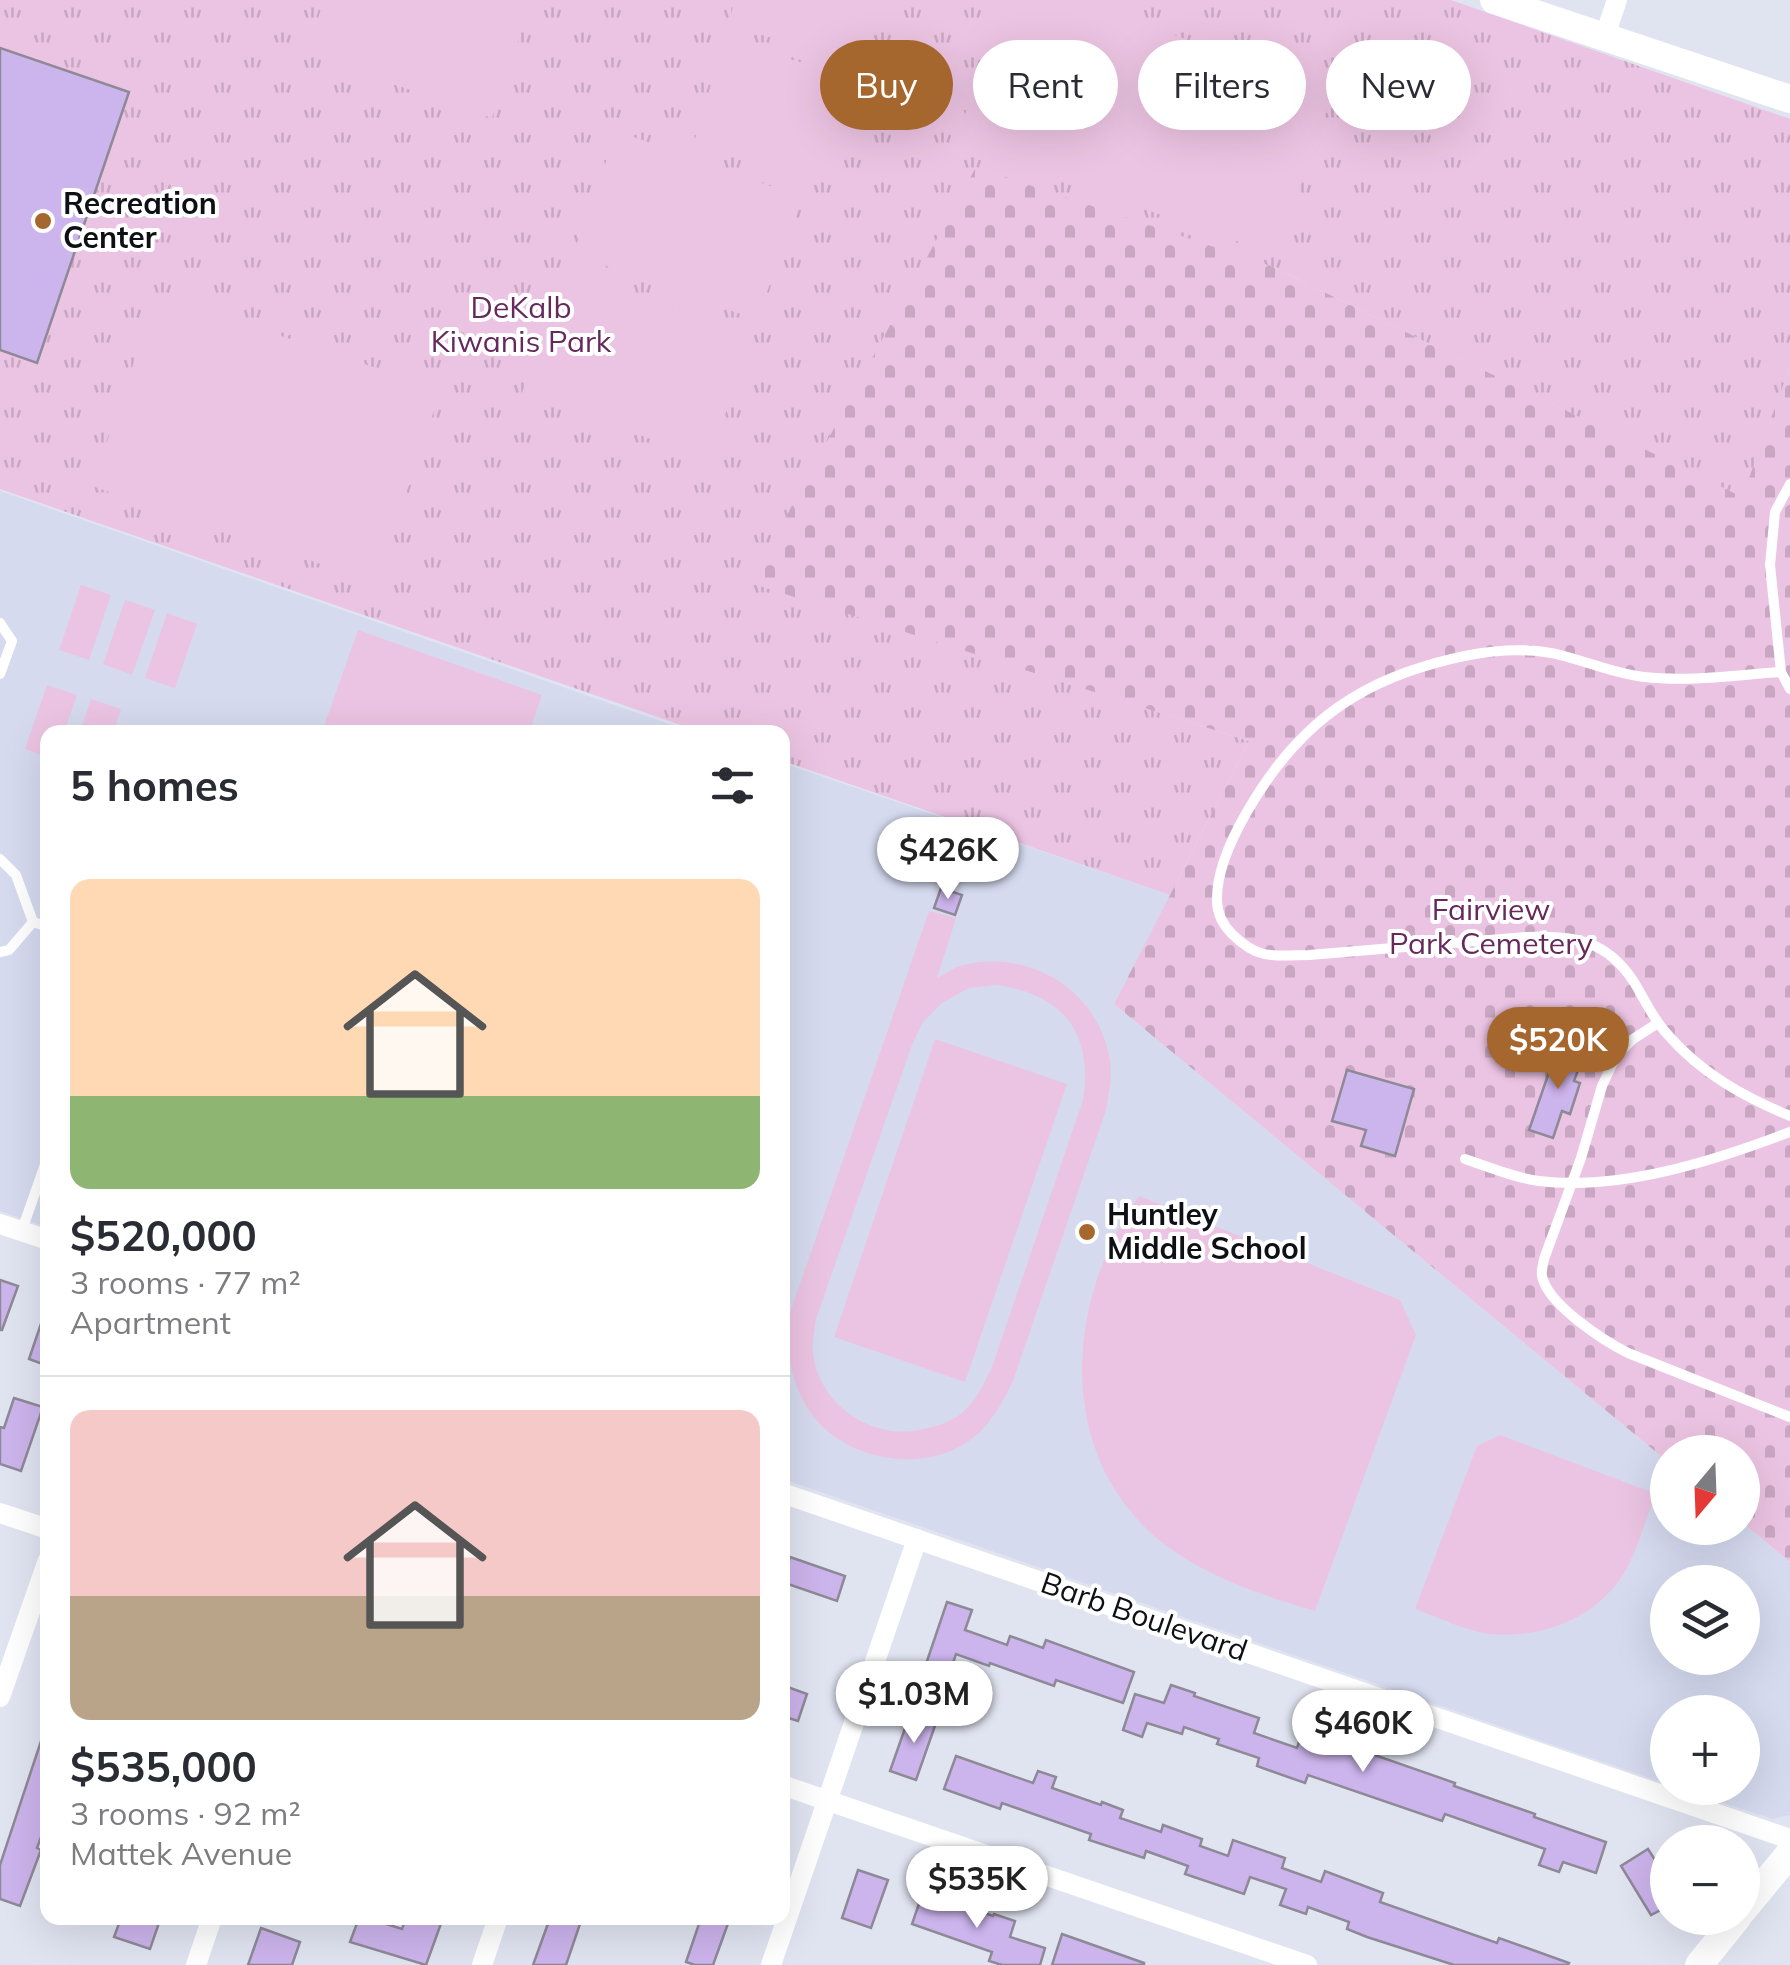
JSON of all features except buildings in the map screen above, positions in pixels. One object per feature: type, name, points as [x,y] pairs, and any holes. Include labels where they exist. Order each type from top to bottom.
[{"type":"street","points":[[1494,0],[1790,99]]},
{"type":"street","points":[[1604,38],[1617,0]]},
{"type":"street","points":[[0,1224],[40,1238]]},
{"type":"street","name":"Barb Boulevard","points":[[790,1496],[1790,1839]]},
{"type":"street","points":[[0,1514],[40,1526]]},
{"type":"street","points":[[790,1909],[917,1539]]},
{"type":"street","points":[[0,1697],[40,1583]]},
{"type":"street","points":[[790,1788],[1307,1965]]},
{"type":"street","points":[[1760,1889],[1790,1853]]},
{"type":"street","points":[[196,1965],[210,1925]]},
{"type":"street","points":[[482,1965],[496,1925]]},
{"type":"street","points":[[771,1965],[785,1925]]},
{"type":"street","points":[[1698,1965],[1723,1935]]},
{"type":"lane","points":[[1790,484],[1775,512],[1770,565],[1781,672],[1790,689]]},
{"type":"lane","points":[[0,622],[12,641],[0,674]]},
{"type":"lane","points":[[1781,672],[1640,677],[1561,655],[1522,650],[1498,650],[1408,672],[1355,695],[1305,735],[1254,800],[1228,852],[1217,900],[1224,926],[1240,943],[1274,955],[1526,938],[1583,940],[1608,953],[1620,965],[1658,1024],[1696,1062],[1721,1081],[1790,1116]]},
{"type":"lane","points":[[0,860],[16,875],[33,922]]},
{"type":"lane","points":[[33,922],[40,924]]},
{"type":"lane","points":[[0,952],[10,950],[33,922]]},
{"type":"lane","points":[[1658,1024],[1633,1039],[1616,1056],[1602,1086],[1544,1259],[1542,1277],[1553,1298],[1606,1342],[1790,1417]]},
{"type":"lane","points":[[1464,1158],[1535,1181],[1605,1182],[1702,1161],[1790,1132]]},
{"type":"lane","points":[[22,1232],[40,1179]]},
{"type":"shaded area","points":[[0,491],[672,725],[40,725],[40,1225],[0,1211]]},
{"type":"shaded area","name":"Huntley Middle School","points":[[790,765],[1170,895],[1114,1004],[1650,1447],[1650,1545],[1760,1545],[1760,1537],[1790,1562],[1790,1815],[1773,1819],[1730,1805],[1760,1805],[1760,1695],[1650,1695],[1650,1778],[790,1481]]},
{"type":"green space","name":"DeKalb Kiwanis Park","points":[[0,0],[1451,0],[1790,119],[1790,367],[1743,498],[1271,266],[750,582],[1249,741],[1170,895],[790,763],[790,725],[681,725],[0,489]]},
{"type":"green space","points":[[324,0],[532,0],[492,118],[306,54]]},
{"type":"green space","points":[[735,0],[884,0],[872,40],[820,40],[820,52],[728,25]]},
{"type":"green space","points":[[1005,0],[1074,0],[1188,40],[1138,40],[1138,130],[1306,130],[1306,81],[1326,88],[1326,114],[1276,255],[955,143],[973,92],[973,130],[1118,130],[1118,40],[991,40]]},
{"type":"green space","points":[[724,40],[820,68],[820,130],[847,130],[832,182],[694,142]]},
{"type":"green space","points":[[617,131],[801,197],[757,320],[573,254]]},
{"type":"green space","name":"Fairview Park Cemetery","points":[[976,167],[1271,266],[1742,497],[1790,367],[1790,1562],[1760,1537],[1760,1435],[1650,1435],[1650,1447],[1114,1004],[1249,741],[750,583]]},
{"type":"green space","points":[[566,269],[753,336],[709,460],[522,393]]},
{"type":"green space","points":[[157,294],[441,390],[376,583],[92,486]]},
{"type":"green space","points":[[81,585],[111,595],[89,660],[59,650]]},
{"type":"green space","points":[[125,600],[155,610],[132,675],[103,664]]},
{"type":"green space","points":[[167,613],[197,624],[175,688],[145,678]]},
{"type":"green space","points":[[358,630],[542,695],[531,725],[324,725]]},
{"type":"green space","points":[[47,685],[77,695],[66,725],[40,725],[40,754],[25,749]]},
{"type":"green space","points":[[91,699],[121,709],[115,725],[82,725]]},
{"type":"green space","points":[[929,911],[956,918],[937,978],[960,966],[988,962],[1035,969],[1075,994],[1090,1012],[1102,1032],[1110,1063],[1106,1110],[1013,1381],[988,1423],[966,1443],[921,1458],[872,1454],[829,1433],[812,1415],[793,1373],[790,1321]],"holes":[[[997,985],[1040,998],[1069,1021],[1078,1037],[1085,1076],[1083,1100],[992,1367],[971,1403],[947,1422],[900,1432],[865,1423],[835,1401],[824,1386],[813,1339],[816,1319],[912,1045],[923,1022],[942,1003],[969,988]]]},
{"type":"green space","points":[[935,1039],[1067,1084],[965,1382],[834,1337]]},
{"type":"green space","points":[[1139,1196],[1400,1300],[1416,1335],[1315,1611],[1239,1585],[1168,1547],[1131,1512],[1105,1472],[1089,1427],[1082,1380],[1085,1331],[1095,1284],[1114,1238]]},
{"type":"green space","points":[[1500,1435],[1650,1492],[1650,1510],[1624,1573],[1583,1614],[1547,1629],[1509,1635],[1480,1632],[1415,1609],[1477,1446]]},
{"type":"place","name":"Recreation Center","points":[[43,221]]},
{"type":"place","name":"Huntley Middle School","points":[[1087,1232]]}]
